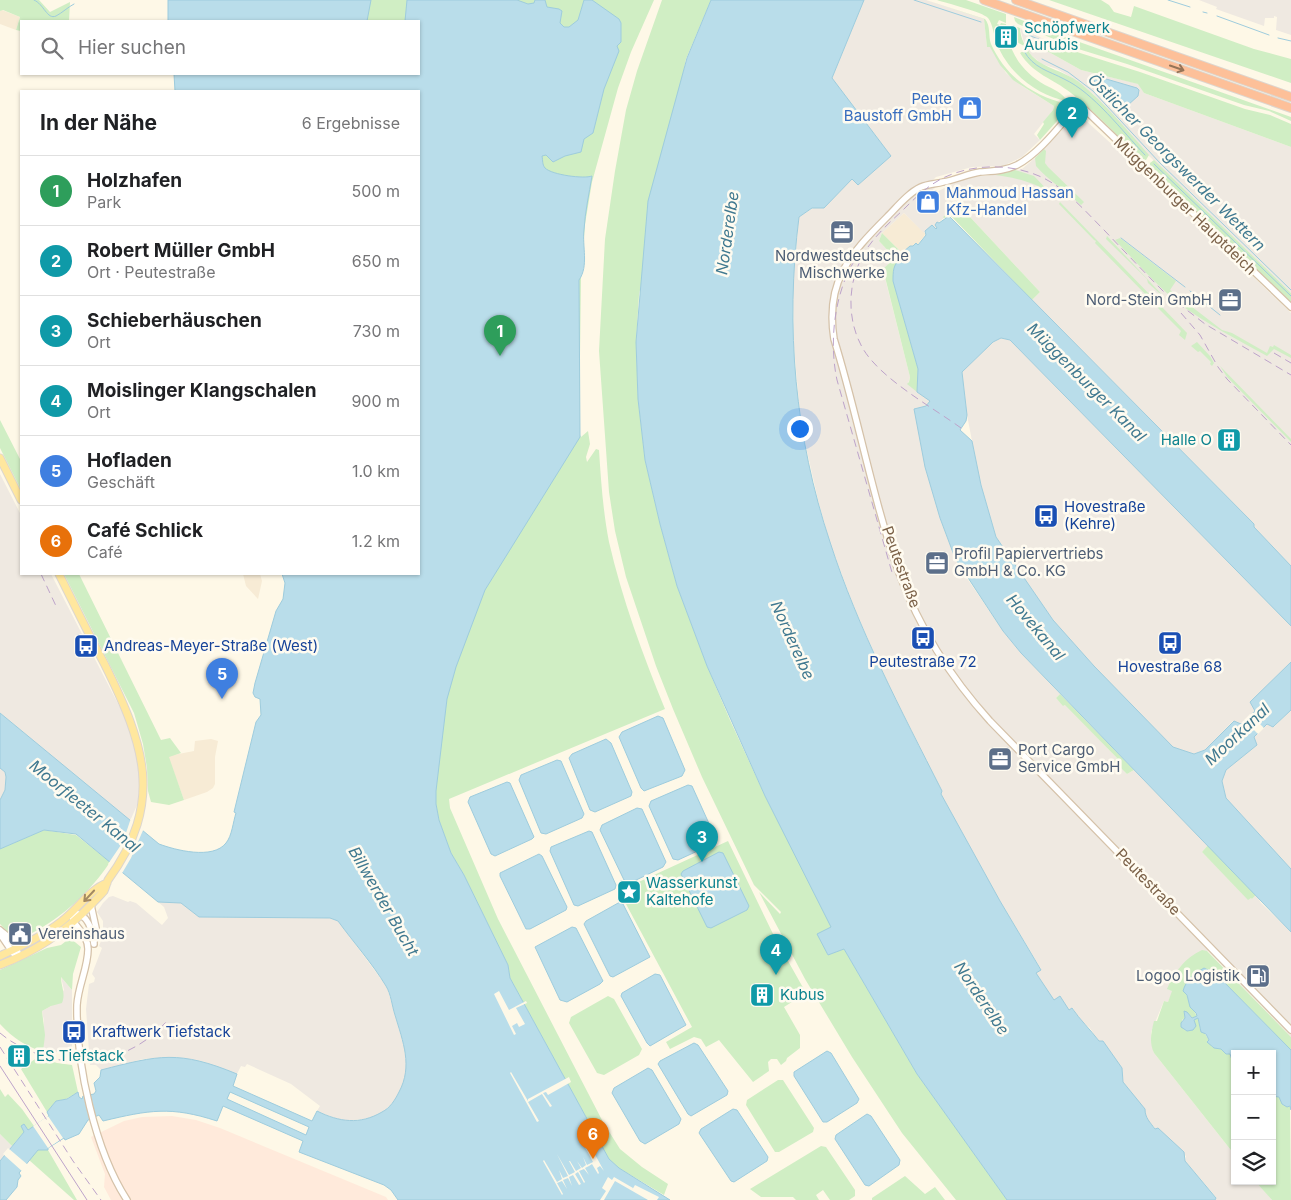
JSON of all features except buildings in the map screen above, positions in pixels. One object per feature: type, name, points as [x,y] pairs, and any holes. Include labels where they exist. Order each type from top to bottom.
[{"type":"highway","points":[[984,0],[1291,108]]},
{"type":"highway","points":[[1018,1],[1291,97]]},
{"type":"highway","points":[[1257,84],[1291,91]]},
{"type":"main road","points":[[0,458],[20,498]]},
{"type":"main road","points":[[0,965],[48,940],[82,914],[104,890],[129,848],[140,814],[143,778],[135,731],[120,694],[60,575]]},
{"type":"main road","points":[[0,956],[56,926],[98,886],[107,883]]},
{"type":"street","name":"Müggenburger Hauptdeich","points":[[1079,104],[1291,307]]},
{"type":"street","name":"Peutestraße","points":[[1079,104],[1032,155],[1020,164],[1003,170],[971,174],[946,182],[924,186],[913,192],[862,243],[844,267],[835,292],[832,308],[834,339],[900,574],[927,631],[953,675],[990,721],[1291,1030]]},
{"type":"street","points":[[91,904],[96,928],[94,944],[80,983],[77,1006],[81,1058],[87,1094],[100,1140],[127,1200]]},
{"type":"street","points":[[88,958],[86,936],[74,921],[72,912],[82,914],[89,925],[94,944]]},
{"type":"street","points":[[0,930],[14,943],[18,957]]},
{"type":"street","points":[[0,934],[15,949]]},
{"type":"shaded area","points":[[864,0],[926,0],[984,19],[987,47],[990,46],[1006,73],[1022,86],[1054,106],[1053,110],[1034,134],[1040,140],[1022,157],[1003,166],[972,167],[936,177],[933,180],[935,188],[930,192],[933,194],[954,183],[972,177],[1003,174],[1022,169],[1070,122],[1075,118],[1083,118],[1174,201],[1291,313],[1291,566],[1254,527],[1254,524],[1032,300],[1040,292],[956,202],[947,210],[949,212],[944,218],[935,225],[938,228],[925,231],[924,233],[904,213],[882,233],[879,241],[894,259],[883,270],[910,377],[908,384],[930,401],[926,406],[940,518],[960,568],[1003,631],[1060,694],[1056,698],[1064,706],[1065,704],[1117,758],[1115,761],[1127,774],[1134,770],[1208,845],[1202,852],[1248,899],[1251,897],[1252,899],[1256,895],[1261,903],[1291,932],[1291,1037],[1208,951],[1181,966],[1174,975],[1168,989],[1173,991],[1168,1002],[1164,1001],[1151,1032],[1154,1053],[1231,1150],[1231,1185],[1259,1185],[1272,1200],[1215,1200],[1216,1197],[1185,1161],[1186,1156],[1147,1119],[1123,1082],[1122,1068],[1103,1041],[1099,1041],[1089,1027],[1081,1022],[1073,1008],[1069,1011],[1060,997],[1054,1000],[1036,973],[1041,969],[1000,901],[941,794],[942,791],[895,699],[854,607],[830,543],[801,425],[794,347],[793,283],[799,217],[813,208],[824,208],[852,179],[858,185],[891,156],[832,78]]},
{"type":"shaded area","points":[[1199,0],[1291,0],[1291,35],[1276,30],[1277,17],[1265,18],[1264,26],[1216,9],[1217,7]]},
{"type":"shaded area","points":[[2,10],[20,17],[16,30],[0,24],[0,11]]},
{"type":"shaded area","points":[[1020,28],[1044,39],[1047,51],[1081,70],[1139,84],[1144,93],[1291,147],[1291,293],[1149,156],[1093,94],[1077,81],[1057,69],[1042,64],[1031,55],[1024,43]]},
{"type":"shaded area","points":[[904,213],[926,234],[917,245],[903,252],[903,254],[882,233]]},
{"type":"shaded area","points":[[1001,338],[1010,340],[1028,357],[1291,626],[1291,662],[1251,702],[1255,711],[1241,724],[1233,721],[1205,750],[1194,754],[1173,747],[1094,666],[1053,620],[996,537],[981,485],[967,415],[962,372],[993,342]]},
{"type":"shaded area","points":[[0,474],[20,513],[20,575],[52,575],[129,725],[136,752],[139,777],[138,803],[130,821],[0,713]]},
{"type":"shaded area","points":[[243,575],[260,575],[262,581],[258,599],[246,586]]},
{"type":"shaded area","points":[[1291,710],[1291,869],[1226,798],[1222,781],[1226,770],[1257,745],[1253,737],[1268,724],[1274,727]]},
{"type":"shaded area","points":[[211,739],[218,741],[215,757],[215,784],[207,792],[184,800],[168,756],[194,751],[195,741]]},
{"type":"shaded area","points":[[0,768],[5,772],[6,777],[5,790],[0,800]]},
{"type":"shaded area","name":"Kraftwerk Tiefstack","points":[[113,896],[136,903],[162,925],[168,918],[164,907],[158,902],[181,903],[199,917],[330,918],[338,921],[387,987],[404,1047],[407,1070],[402,1087],[394,1101],[384,1111],[371,1118],[345,1121],[317,1111],[320,1106],[291,1084],[247,1064],[245,1067],[241,1066],[237,1074],[201,1061],[174,1057],[143,1059],[101,1070],[96,1065],[90,1065],[86,1009],[89,984],[94,982],[95,978],[92,974],[102,948],[99,946],[103,936],[103,921],[97,912],[109,897]]},
{"type":"shaded area","points":[[61,977],[72,990],[72,1052],[43,1052],[44,1021],[42,1011],[51,1006],[64,990]]},
{"type":"shaded area","points":[[172,1116],[196,1120],[220,1128],[386,1197],[388,1200],[111,1200],[104,1187],[105,1174],[91,1137],[124,1121],[142,1117]]},
{"type":"shaded area","points":[[0,1134],[12,1146],[0,1161]]},
{"type":"green space","points":[[0,0],[39,0],[50,12],[70,2],[69,20],[20,20],[20,31],[16,30],[20,17],[3,10],[0,11]]},
{"type":"green space","points":[[370,0],[654,0],[631,52],[618,88],[592,182],[585,224],[581,279],[579,433],[581,437],[588,431],[590,444],[586,457],[587,462],[596,449],[599,450],[605,519],[614,563],[634,627],[665,709],[449,799],[450,808],[498,919],[603,1122],[620,1149],[642,1167],[668,1184],[664,1195],[619,1168],[609,1159],[510,978],[508,965],[464,875],[451,853],[439,820],[436,804],[419,575],[420,20],[365,20]]},
{"type":"green space","points":[[662,0],[711,0],[686,59],[639,295],[636,342],[638,399],[645,460],[677,586],[707,666],[730,720],[765,796],[832,927],[827,955],[844,949],[917,1074],[1007,1200],[956,1200],[902,1133],[852,1057],[805,979],[759,892],[780,914],[781,912],[754,885],[702,777],[656,666],[626,577],[615,531],[609,492],[599,351],[605,239],[626,110],[637,71]]},
{"type":"green space","points":[[926,0],[985,19],[988,25],[991,44],[1004,66],[1032,90],[1067,104],[1066,111],[1040,140],[1037,135],[1054,106],[1013,80],[1000,65],[990,47],[987,47],[984,19]]},
{"type":"green space","points":[[937,0],[966,0],[1006,14],[1006,23],[999,20],[997,24],[1006,24],[1008,36],[1006,35],[1004,38],[1006,40],[1008,37],[1013,52],[1021,65],[1032,76],[1060,93],[1067,101],[1045,94],[1016,73],[1002,54],[988,18],[972,10]]},
{"type":"green space","points":[[1049,0],[1101,0],[1109,5],[1114,12],[1131,17],[1134,6],[1254,49],[1291,59],[1291,83]]},
{"type":"green space","points":[[1014,17],[1291,117],[1291,121],[1269,111],[1244,105],[1075,48],[1018,24]]},
{"type":"green space","points":[[1012,27],[1020,28],[1024,43],[1032,56],[1043,64],[1079,82],[1107,108],[1149,155],[1146,160],[1142,160],[1081,101],[1044,76],[1025,60],[1020,53],[1025,50],[1024,46],[1015,41]]},
{"type":"green space","points":[[1044,39],[1245,109],[1270,115],[1291,124],[1291,147],[1144,93],[1138,84],[1081,70],[1047,51]]},
{"type":"green space","points":[[1044,149],[1046,151],[1045,163],[1084,202],[1081,205],[1036,166],[1035,158]]},
{"type":"green space","points":[[1154,160],[1291,293],[1291,304],[1150,168],[1150,163]]},
{"type":"green space","points":[[1015,170],[1034,176],[1055,198],[1035,184],[995,175]]},
{"type":"green space","points":[[956,202],[1040,292],[1032,300],[951,216],[943,217],[949,212],[947,210]]},
{"type":"green space","points":[[1060,202],[1154,299],[1154,303],[1095,243],[1096,241],[1059,204]]},
{"type":"green space","points":[[882,233],[901,252],[895,258],[898,262],[893,280],[918,369],[917,392],[907,384],[910,377],[883,269],[894,259],[879,241]]},
{"type":"green space","points":[[1107,236],[1166,299],[1106,239]]},
{"type":"green space","points":[[1120,238],[1176,281],[1170,290],[1222,330],[1232,333],[1267,353],[1270,346],[1273,347],[1274,345],[1291,355],[1291,358],[1274,349],[1267,356],[1212,325],[1181,305],[1155,282],[1115,240]]},
{"type":"green space","points":[[1161,306],[1187,333],[1185,340],[1179,335],[1181,331],[1158,308]]},
{"type":"green space","points":[[1197,342],[1210,356],[1214,363],[1212,366],[1211,362],[1200,351],[1198,352],[1191,346]]},
{"type":"green space","points":[[1220,366],[1291,439],[1291,442],[1227,377]]},
{"type":"green space","points":[[0,420],[20,459],[20,488],[0,448]]},
{"type":"green space","points":[[65,575],[79,575],[161,740],[170,738],[181,753],[169,757],[184,800],[169,805],[151,802],[143,744],[134,713]]},
{"type":"green space","points":[[1060,694],[1134,770],[1127,774],[1114,761],[1117,758],[1056,698]]},
{"type":"green space","points":[[44,830],[76,835],[110,862],[76,902],[43,927],[18,939],[0,924],[0,849]]},
{"type":"green space","points":[[728,841],[774,936],[806,993],[784,1007],[800,1035],[800,1048],[781,1065],[777,1059],[771,1059],[768,1062],[769,1071],[753,1082],[719,1040],[706,1047],[701,1039],[694,1037],[670,1049],[666,1042],[692,1027],[619,891]]},
{"type":"green space","points":[[1208,845],[1256,895],[1252,899],[1248,900],[1202,852]]},
{"type":"green space","points":[[70,938],[81,947],[73,974],[72,990],[61,977],[62,1003],[42,1011],[45,1035],[43,1052],[20,1041],[0,1024],[0,970],[47,948],[61,945]]},
{"type":"green space","points":[[1202,950],[1207,951],[1291,1037],[1291,1050],[1219,977],[1214,977],[1208,969],[1186,993],[1198,1019],[1200,1029],[1206,1035],[1212,1047],[1221,1049],[1230,1054],[1231,1057],[1231,1150],[1154,1053],[1151,1045],[1154,1021],[1157,1021],[1164,1001],[1168,1002],[1172,991],[1167,989],[1177,971],[1190,957]],"holes":[[[1184,1011],[1194,1019],[1195,1023],[1190,1031],[1184,1030],[1182,1020],[1185,1018]]]},
{"type":"green space","points":[[608,996],[614,999],[642,1049],[639,1055],[604,1075],[597,1073],[569,1023],[571,1017]]},
{"type":"green space","points":[[38,1057],[72,1065],[78,1092],[66,1099],[56,1101],[47,1112],[21,1069]]},
{"type":"green space","points":[[778,1080],[783,1080],[814,1128],[813,1132],[779,1152],[775,1152],[746,1105],[747,1100]]},
{"type":"green space","points":[[0,1089],[5,1097],[8,1094],[22,1109],[34,1126],[24,1132],[12,1146],[0,1134]]},
{"type":"green space","points":[[1276,1097],[1279,1097],[1283,1105],[1290,1107],[1291,1200],[1272,1200],[1259,1185],[1276,1185]]},
{"type":"green space","points":[[821,1146],[826,1147],[855,1190],[855,1196],[849,1200],[830,1200],[823,1190],[816,1195],[819,1200],[796,1200],[793,1197],[761,1197],[750,1189]]},
{"type":"green space","points":[[38,1150],[48,1150],[77,1200],[74,1200],[29,1160]]},
{"type":"green space","points":[[905,1176],[925,1194],[935,1187],[945,1200],[872,1200],[872,1198]]},
{"type":"water","points":[[168,0],[371,0],[367,20],[168,20]]},
{"type":"water","points":[[407,0],[517,0],[528,4],[534,3],[535,0],[545,0],[547,7],[562,11],[560,23],[564,27],[569,27],[578,20],[584,0],[592,0],[619,19],[621,23],[621,42],[617,46],[619,51],[604,89],[593,133],[584,139],[581,152],[565,156],[553,162],[546,155],[542,156],[544,167],[554,173],[568,176],[592,176],[585,223],[584,269],[579,280],[580,437],[485,590],[456,667],[447,699],[436,804],[439,820],[451,853],[464,875],[508,965],[510,978],[609,1159],[619,1168],[670,1200],[398,1200],[391,1190],[384,1185],[299,1152],[303,1141],[223,1106],[217,1121],[186,1113],[160,1111],[134,1114],[103,1121],[99,1115],[88,1120],[79,1134],[65,1140],[64,1138],[48,1148],[48,1150],[38,1150],[19,1173],[21,1176],[17,1187],[6,1200],[0,1200],[0,1161],[24,1132],[21,1126],[24,1124],[28,1130],[49,1116],[47,1112],[56,1101],[67,1099],[78,1092],[79,1097],[82,1099],[83,1096],[94,1094],[96,1091],[94,1083],[100,1077],[101,1070],[154,1058],[184,1058],[199,1061],[237,1074],[233,1086],[312,1121],[317,1111],[341,1120],[358,1120],[374,1116],[385,1110],[394,1101],[405,1073],[405,1054],[388,989],[338,921],[330,918],[199,917],[181,903],[158,902],[76,834],[44,830],[0,849],[0,800],[5,790],[6,777],[5,772],[0,768],[0,713],[159,844],[174,849],[194,852],[212,851],[220,848],[230,837],[236,813],[234,812],[256,722],[261,715],[260,699],[255,697],[253,693],[276,611],[283,599],[285,583],[282,575],[420,575],[420,90],[175,90],[174,75],[420,75],[420,20],[405,20]],"holes":[[[230,1092],[309,1127],[306,1135],[227,1099]]]},
{"type":"water","name":"Norderelbe","points":[[711,0],[864,0],[832,78],[891,156],[858,185],[852,179],[824,208],[812,208],[799,217],[795,258],[793,340],[796,381],[808,462],[818,502],[841,574],[881,669],[942,791],[941,794],[1000,901],[1041,970],[1036,973],[1054,1000],[1060,996],[1069,1010],[1072,1008],[1099,1041],[1103,1041],[1122,1068],[1123,1082],[1145,1109],[1150,1122],[1155,1129],[1158,1128],[1184,1152],[1185,1161],[1216,1198],[1215,1200],[1007,1200],[917,1074],[844,949],[828,955],[817,934],[831,927],[765,796],[707,666],[677,586],[645,460],[638,399],[636,342],[648,201],[687,58]]},
{"type":"water","points":[[1096,76],[1137,88],[1139,90],[1138,96],[1128,105],[1118,106],[1094,81]]},
{"type":"water","points":[[949,216],[1254,524],[1254,527],[1291,566],[1291,626],[1010,340],[1001,338],[993,342],[962,372],[967,415],[966,421],[960,430],[972,441],[981,485],[996,537],[1053,620],[1094,666],[1173,747],[1194,754],[1205,750],[1234,721],[1241,724],[1255,711],[1250,702],[1291,662],[1291,710],[1273,727],[1267,724],[1254,737],[1257,745],[1226,770],[1222,781],[1226,798],[1291,869],[1291,932],[1021,653],[1003,631],[955,558],[940,518],[925,467],[914,409],[926,406],[930,401],[917,392],[918,369],[893,281],[895,266],[904,255],[903,252],[916,243],[918,245],[926,235],[925,231],[932,225],[936,229],[935,225],[937,222],[939,223]]},
{"type":"water","points":[[658,716],[663,718],[685,770],[682,776],[644,791],[619,737],[622,732]]},
{"type":"water","points":[[606,739],[611,743],[632,792],[631,796],[595,812],[590,810],[569,758],[572,754]]},
{"type":"water","points":[[557,760],[561,761],[584,814],[582,818],[546,834],[541,833],[519,780],[521,775]]},
{"type":"water","points":[[507,782],[510,783],[534,837],[495,856],[491,854],[468,802],[470,797]]},
{"type":"water","points":[[688,785],[692,786],[716,839],[715,843],[678,860],[673,859],[649,806],[651,801]]},
{"type":"water","points":[[637,808],[642,809],[666,862],[663,867],[630,883],[624,880],[600,830],[602,825]]},
{"type":"water","points":[[589,831],[592,832],[616,885],[615,889],[578,906],[574,905],[550,851],[551,847]]},
{"type":"water","points":[[719,852],[723,853],[749,906],[747,910],[711,928],[707,927],[681,874],[683,871]]},
{"type":"water","points":[[539,854],[542,856],[567,907],[566,910],[530,929],[526,929],[500,873]]},
{"type":"water","points":[[620,902],[623,904],[650,957],[613,977],[610,976],[584,924],[586,921]]},
{"type":"water","points":[[572,927],[576,928],[603,981],[567,1002],[560,1000],[535,947]]},
{"type":"water","points":[[1204,968],[1212,972],[1215,977],[1219,977],[1291,1050],[1291,1110],[1290,1106],[1287,1107],[1282,1104],[1279,1097],[1276,1097],[1276,1050],[1231,1050],[1231,1057],[1230,1054],[1226,1054],[1221,1049],[1214,1048],[1207,1042],[1209,1040],[1206,1034],[1201,1032],[1198,1018],[1194,1020],[1196,1026],[1193,1030],[1187,1031],[1181,1027],[1181,1023],[1185,1018],[1184,1011],[1192,1018],[1197,1016],[1190,1007],[1187,995],[1183,991],[1186,984]]},
{"type":"water","points":[[655,974],[660,975],[686,1025],[650,1046],[621,996],[622,993]]},
{"type":"water","points":[[694,1043],[698,1045],[728,1091],[727,1095],[691,1116],[658,1064],[660,1061]]},
{"type":"water","points":[[827,1051],[831,1053],[859,1099],[857,1103],[827,1122],[823,1122],[794,1076],[794,1072]]},
{"type":"water","points":[[648,1068],[652,1070],[681,1119],[679,1124],[645,1144],[640,1141],[612,1093],[614,1088]]},
{"type":"water","points":[[733,1109],[737,1110],[768,1157],[767,1161],[734,1182],[731,1181],[699,1133],[701,1129]]},
{"type":"water","points":[[867,1114],[871,1116],[900,1160],[899,1165],[869,1186],[865,1185],[835,1139],[836,1135]]},
{"type":"pier","points":[[1250,714],[1264,728],[1258,734],[1244,720]]},
{"type":"pier","points":[[131,818],[144,828],[131,858],[121,875],[108,864],[123,842]]},
{"type":"pier","points":[[499,991],[509,1010],[526,1001],[527,1003],[516,1008],[525,1024],[519,1027],[517,1023],[512,1026],[516,1034],[514,1035],[494,994]]},
{"type":"pier","points":[[511,1072],[528,1101],[528,1099],[569,1077],[571,1082],[548,1095],[546,1092],[543,1093],[552,1106],[550,1107],[542,1094],[528,1102],[539,1121],[537,1122]]},
{"type":"pier","points":[[48,1116],[63,1138],[48,1148],[33,1126]]},
{"type":"pier","points":[[581,1140],[588,1151],[592,1149],[604,1171],[600,1166],[597,1168],[598,1174],[592,1164],[585,1168],[589,1175],[584,1169],[579,1171],[584,1183],[578,1172],[575,1174],[581,1184],[579,1185],[573,1175],[569,1177],[572,1186],[568,1178],[563,1180],[567,1189],[562,1181],[557,1183],[562,1195],[543,1161],[557,1182],[562,1179],[559,1170],[563,1178],[568,1176],[557,1154],[569,1175],[575,1172],[569,1161],[576,1171],[581,1168],[577,1161],[582,1168],[586,1165],[583,1157],[587,1165],[593,1162]]},
{"type":"pier","points":[[8,1148],[28,1165],[23,1172],[3,1154]]},
{"type":"pier","points":[[608,1177],[612,1180],[614,1177],[633,1188],[632,1190],[635,1185],[659,1197],[657,1200],[648,1200],[615,1181],[604,1200],[600,1200],[606,1191],[602,1188]]},
{"type":"waterway","points":[[34,0],[53,17],[74,4]]},
{"type":"waterway","name":"Östlicher Georgswerder Wettern","points":[[914,0],[981,22]]},
{"type":"waterway","points":[[1168,0],[1190,7]]},
{"type":"waterway","points":[[1203,12],[1207,13]]},
{"type":"waterway","points":[[1217,16],[1269,35]]},
{"type":"waterway","points":[[1026,34],[1043,41]]},
{"type":"waterway","points":[[1278,38],[1291,41]]},
{"type":"waterway","points":[[1024,51],[1037,65],[1086,93],[1145,155]]},
{"type":"waterway","name":"Östlicher Georgswerder Wettern","points":[[1042,59],[1068,72],[1093,91],[1160,163],[1291,290]]},
{"type":"waterway","points":[[1154,164],[1291,296]]},
{"type":"waterway","points":[[1121,238],[1185,287]]},
{"type":"waterway","points":[[1190,291],[1220,315]]},
{"type":"tram line","points":[[0,1066],[87,1200]]},
{"type":"railway","points":[[961,428],[893,381],[870,359],[862,347],[853,322],[851,296],[856,271],[861,258],[884,228],[921,193],[937,181],[954,173],[978,168],[1003,167],[1015,169],[1039,176],[1057,186],[1082,208],[1166,294],[1205,324],[1291,375]]},
{"type":"railway","points":[[853,263],[841,290],[837,305],[833,351],[837,380],[893,576]]},
{"type":"railway","points":[[1181,313],[1200,335],[1227,379],[1291,445]]},
{"type":"railway","points":[[1274,353],[1291,363]]},
{"type":"railway","points":[[41,575],[56,606]]},
{"type":"railway","points":[[91,1062],[112,1057],[142,1043],[166,1022]]},
{"type":"railway","points":[[0,1033],[34,1053],[53,1059],[73,1062]]},
{"type":"railway","points":[[0,1047],[73,1161],[101,1200]]},
{"type":"place","name":"Schöpfwerk Aurubis","points":[[1006,37]]},
{"type":"place","name":"Peute Baustoff GmbH","points":[[970,108]]},
{"type":"place","name":"Robert Müller GmbH","points":[[1072,138]]},
{"type":"place","name":"Mahmoud Hassan Kfz-Handel","points":[[928,202]]},
{"type":"place","name":"Nordwestdeutsche Mischwerke","points":[[842,232]]},
{"type":"place","name":"Nord-Stein GmbH","points":[[1230,300]]},
{"type":"place","name":"Holzhafen","points":[[500,356]]},
{"type":"place","name":"Halle O","points":[[1229,440]]},
{"type":"place","name":"Hovestraße (Kehre)","points":[[1046,516]]},
{"type":"place","name":"Profil Papiervertriebs GmbH & Co. KG","points":[[937,563]]},
{"type":"place","name":"Peutestraße 72","points":[[923,638]]},
{"type":"place","name":"Hovestraße 68","points":[[1170,643]]},
{"type":"place","name":"Andreas-Meyer-Straße (West)","points":[[86,646]]},
{"type":"place","name":"Hofladen","points":[[222,699]]},
{"type":"place","name":"Port Cargo Service GmbH","points":[[1000,759]]},
{"type":"place","name":"Schieberhäuschen","points":[[702,862]]},
{"type":"place","name":"Wasserkunst Kaltehofe","points":[[629,892]]},
{"type":"place","name":"Vereinshaus","points":[[20,934]]},
{"type":"place","name":"Moislinger Klangschalen","points":[[776,975]]},
{"type":"place","name":"Logoo Logistik","points":[[1258,976]]},
{"type":"place","name":"Kubus","points":[[762,995]]},
{"type":"place","name":"Kraftwerk Tiefstack","points":[[74,1032]]},
{"type":"place","name":"ES Tiefstack","points":[[19,1056]]},
{"type":"place","name":"Café Schlick","points":[[593,1159]]},
{"type":"water label","name":"Müggenburger Kanal","points":[[1087,382]]},
{"type":"water label","name":"Hovekanal","points":[[1036,627]]},
{"type":"water label","name":"Moorkanal","points":[[1237,734]]},
{"type":"water label","name":"Moorfleeter Kanal","points":[[85,806]]},
{"type":"water label","name":"Billwerder Bucht","points":[[384,901]]}]
